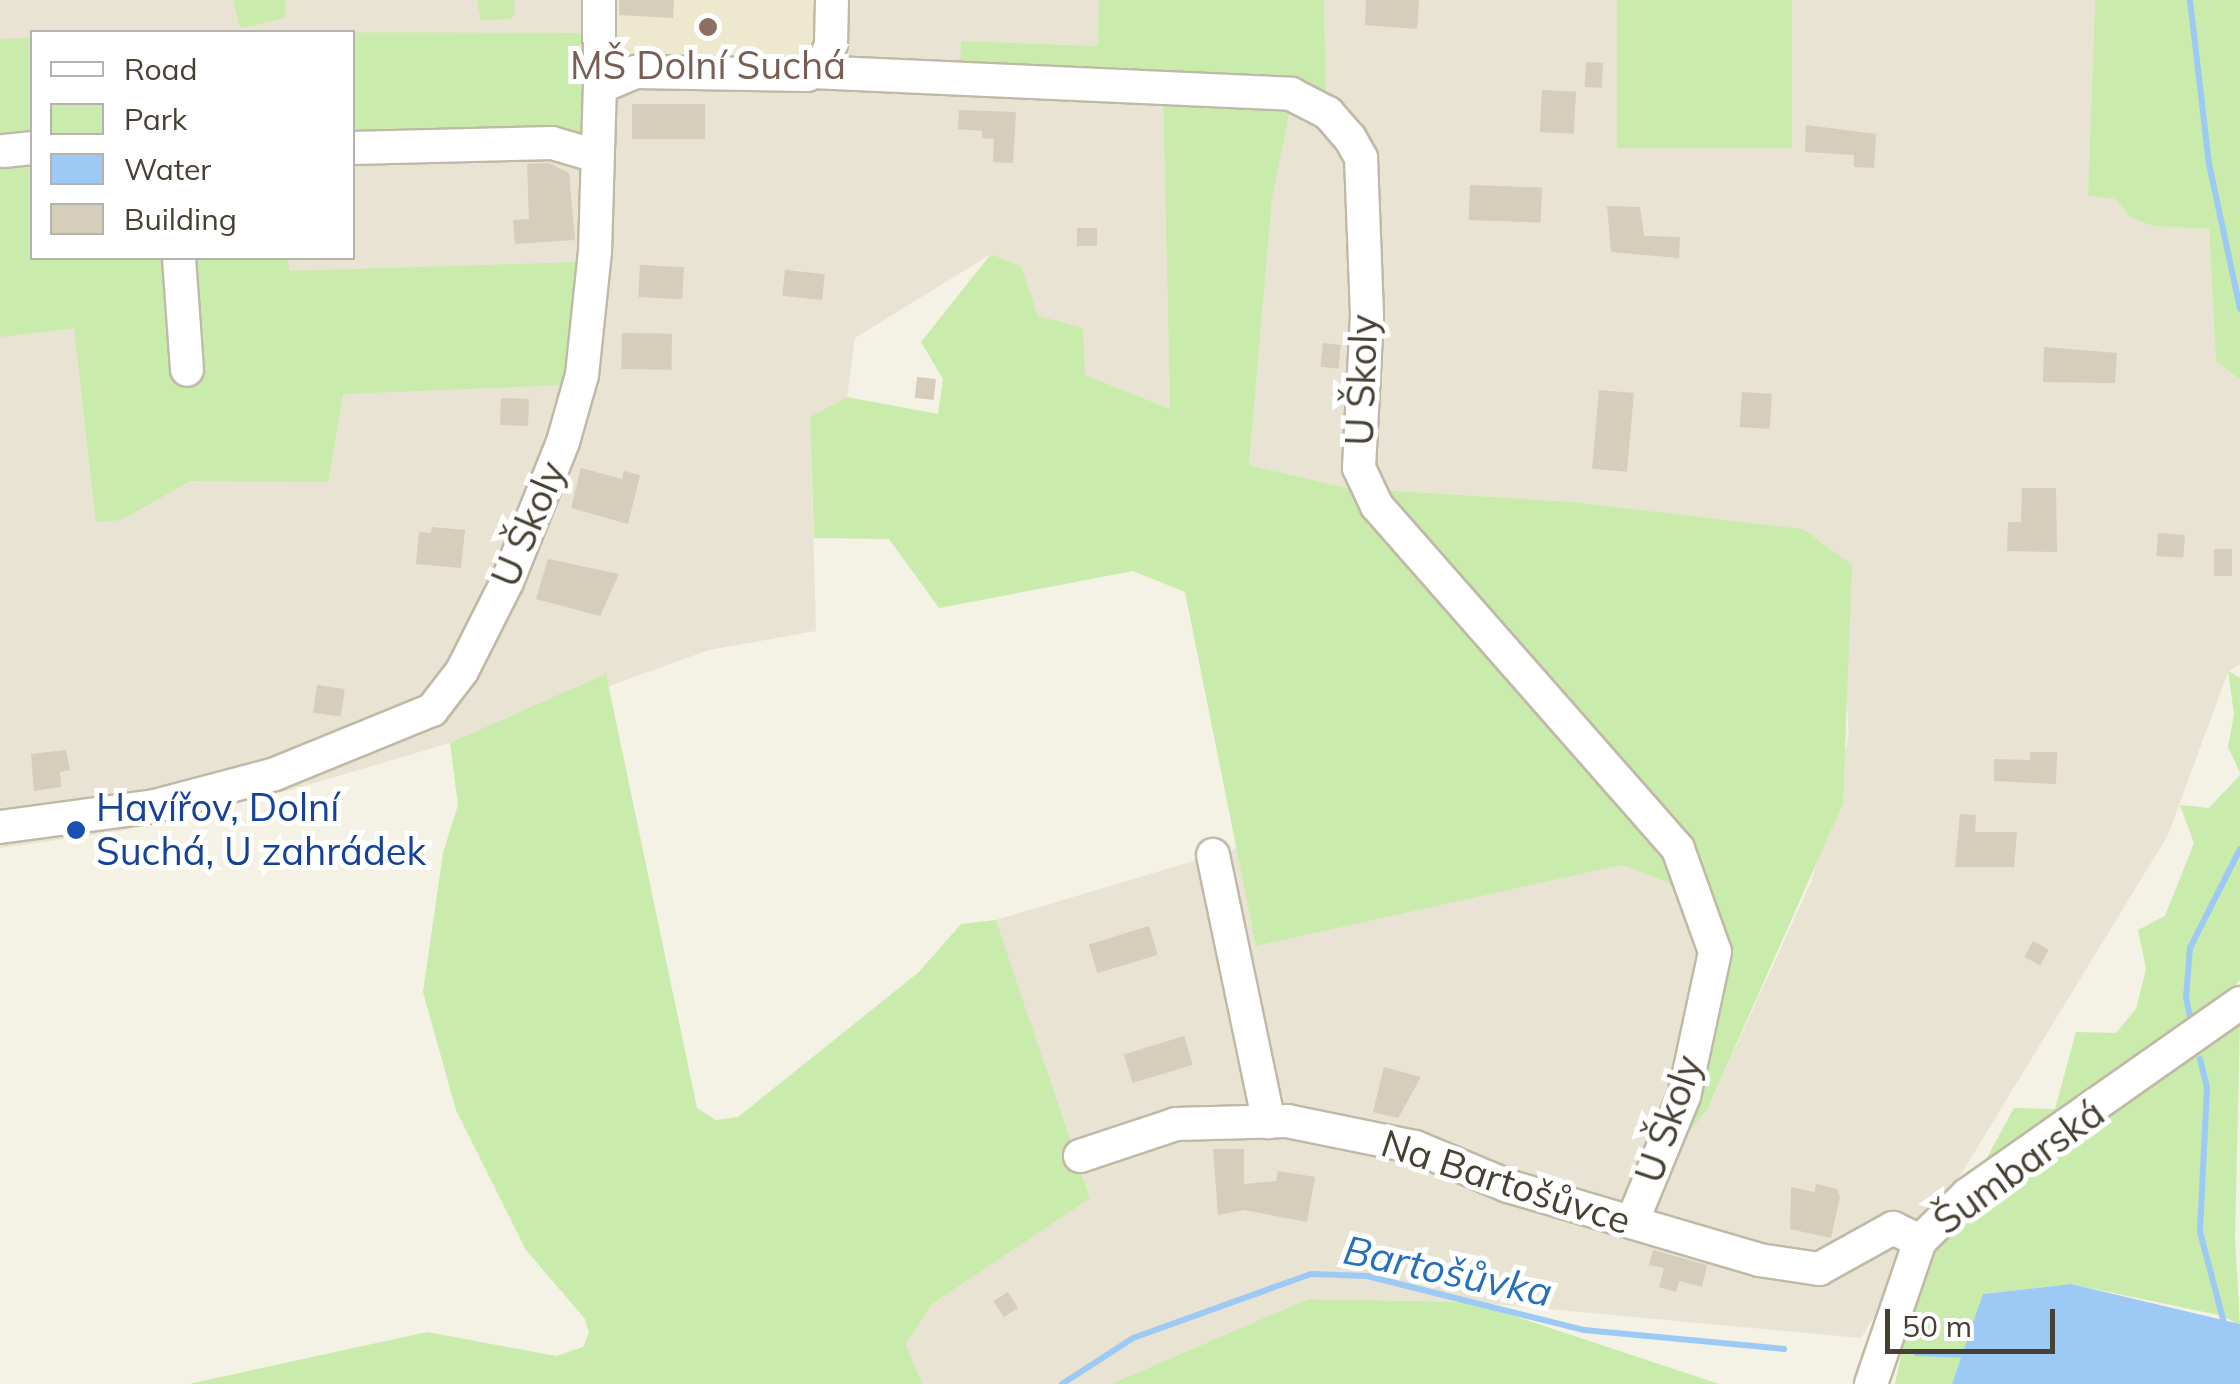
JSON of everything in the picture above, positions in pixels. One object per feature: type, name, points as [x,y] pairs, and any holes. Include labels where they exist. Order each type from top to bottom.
[{"type":"street","points":[[599,0],[600,87]]},
{"type":"street","points":[[812,72],[830,44],[832,0]]},
{"type":"street","name":"U Školy","points":[[0,827],[155,806],[275,774],[403,726],[440,701],[506,582],[563,442],[590,314],[600,87],[636,72],[812,72],[1291,94],[1328,114],[1350,138],[1361,158],[1366,315],[1358,468],[1377,506],[1678,849],[1715,952],[1684,1096],[1632,1222]]},
{"type":"street","points":[[355,148],[552,143],[597,156]]},
{"type":"street","points":[[179,260],[188,370]]},
{"type":"street","points":[[1213,855],[1269,1122]]},
{"type":"street","name":"Šumbarská","points":[[1871,1384],[1920,1241],[1967,1195],[2240,1003]]},
{"type":"street","name":"Na Bartošůvce","points":[[1080,1156],[1176,1124],[1269,1122],[1414,1147],[1508,1186],[1759,1260],[1819,1269],[1892,1228],[1920,1241]]},
{"type":"shaded area","points":[[0,0],[1099,0],[1099,46],[961,41],[1163,98],[1170,410],[1085,375],[1038,316],[1021,266],[991,254],[855,338],[847,397],[810,417],[816,631],[709,650],[450,743],[290,790],[120,831],[0,848]]},
{"type":"shaded area","name":"MŠ Dolní Suchá","points":[[599,0],[821,0],[815,57],[769,55],[738,65],[596,63]]},
{"type":"shaded area","points":[[1324,0],[2095,0],[2088,196],[2115,199],[2154,226],[2209,229],[2216,362],[2240,379],[2240,664],[2228,672],[2168,835],[1861,1338],[1472,1302],[1308,1299],[1111,1384],[922,1384],[906,1344],[932,1304],[1090,1197],[996,920],[1237,848],[1256,946],[1622,865],[1667,882],[1694,907],[1722,955],[1675,1150],[1708,1108],[1812,880],[1849,736],[1845,671],[1804,529],[1573,502],[1347,488],[1249,465],[1272,199],[1292,99],[1305,82],[1326,94]]},
{"type":"green space","points":[[233,0],[285,0],[285,18],[240,28]]},
{"type":"green space","points":[[477,0],[514,0],[515,13],[510,19],[481,20]]},
{"type":"green space","points":[[1099,0],[1324,0],[1326,95],[1282,77],[960,75],[961,41],[1098,46]]},
{"type":"green space","points":[[1617,0],[1792,0],[1792,148],[1617,148]]},
{"type":"green space","points":[[2095,0],[2240,0],[2240,379],[2216,362],[2209,229],[2154,226],[2132,218],[2115,199],[2088,196]]},
{"type":"green space","points":[[355,32],[589,33],[589,136],[355,134]]},
{"type":"green space","points":[[30,38],[30,260],[288,260],[289,271],[586,262],[564,385],[343,394],[328,482],[190,481],[121,520],[96,522],[74,328],[0,337],[0,39]]},
{"type":"green space","points":[[1163,98],[1292,99],[1272,199],[1249,465],[1347,488],[1573,502],[1803,529],[1852,565],[1843,803],[1708,1108],[1675,1150],[1722,955],[1694,907],[1667,882],[1622,865],[1256,946],[1185,592],[1133,571],[939,608],[889,539],[814,538],[810,417],[847,397],[938,414],[943,379],[921,342],[991,254],[1021,266],[1038,316],[1083,328],[1085,375],[1170,409]]},
{"type":"green space","points":[[2228,671],[2240,678],[2240,773],[2228,747],[2234,714]]},
{"type":"green space","points":[[606,674],[697,1108],[716,1120],[738,1117],[919,972],[961,924],[996,920],[1090,1198],[932,1304],[906,1344],[922,1384],[189,1384],[427,1332],[556,1356],[583,1347],[589,1333],[585,1319],[526,1250],[456,1110],[423,992],[443,853],[458,805],[450,743]]},
{"type":"green space","points":[[2240,775],[2240,979],[2216,1014],[1978,1174],[2014,1108],[2055,1109],[2076,1032],[2116,1033],[2136,1009],[2146,969],[2138,930],[2165,916],[2194,843],[2180,805],[2209,808]]},
{"type":"green space","points":[[2240,1019],[2235,1238],[2240,1325],[2223,1316],[2071,1284],[1984,1294],[1952,1384],[1895,1384],[1919,1271],[1979,1198],[2105,1118]]},
{"type":"green space","points":[[1308,1299],[1472,1302],[1719,1384],[1111,1384]]},
{"type":"water","points":[[2071,1284],[2240,1324],[2240,1384],[1952,1384],[1983,1294]]},
{"type":"building","points":[[619,0],[674,0],[673,18],[619,15]]},
{"type":"building","points":[[1366,0],[1419,0],[1417,29],[1365,25]]},
{"type":"building","points":[[1586,62],[1603,63],[1602,88],[1585,87]]},
{"type":"building","points":[[1542,90],[1576,92],[1574,134],[1540,132]]},
{"type":"building","points":[[632,104],[705,104],[705,139],[632,139]]},
{"type":"building","points":[[959,110],[1016,112],[1013,163],[993,162],[994,139],[982,138],[982,131],[958,129]]},
{"type":"building","points":[[1806,125],[1876,134],[1874,168],[1854,167],[1854,155],[1805,152]]},
{"type":"building","points":[[549,163],[569,173],[575,240],[515,244],[513,220],[529,219],[527,164]]},
{"type":"building","points":[[1470,185],[1542,188],[1541,222],[1469,220]]},
{"type":"building","points":[[1607,206],[1640,207],[1644,236],[1680,237],[1679,258],[1611,252]]},
{"type":"building","points":[[1077,228],[1097,228],[1097,246],[1077,246]]},
{"type":"building","points":[[640,265],[684,267],[682,299],[638,297]]},
{"type":"building","points":[[785,270],[825,274],[822,300],[782,296]]},
{"type":"building","points":[[622,333],[672,334],[671,370],[621,369]]},
{"type":"building","points":[[1323,343],[1341,345],[1338,369],[1320,367]]},
{"type":"building","points":[[2044,347],[2117,353],[2115,383],[2043,382]]},
{"type":"building","points":[[917,377],[936,379],[934,400],[915,398]]},
{"type":"building","points":[[1599,390],[1634,393],[1627,472],[1592,469]]},
{"type":"building","points":[[1742,392],[1772,394],[1769,429],[1740,427]]},
{"type":"building","points":[[501,398],[529,399],[528,426],[500,425]]},
{"type":"building","points":[[581,468],[622,479],[624,471],[640,475],[628,524],[571,508]]},
{"type":"building","points":[[2022,488],[2056,488],[2057,552],[2007,551],[2008,522],[2021,522]]},
{"type":"building","points":[[432,527],[465,530],[461,568],[416,564],[419,532],[431,533]]},
{"type":"building","points":[[2158,533],[2185,535],[2183,558],[2156,556]]},
{"type":"building","points":[[2214,549],[2232,549],[2232,576],[2214,576]]},
{"type":"building","points":[[548,559],[619,574],[600,616],[536,599]]},
{"type":"building","points":[[317,685],[345,689],[341,717],[313,713]]},
{"type":"building","points":[[66,750],[70,770],[60,772],[61,787],[34,791],[31,754]]},
{"type":"building","points":[[2030,752],[2057,752],[2056,784],[1994,781],[1994,759],[2030,760]]},
{"type":"building","points":[[1960,814],[1976,815],[1975,832],[2017,832],[2014,867],[1955,867]]},
{"type":"building","points":[[1149,926],[1158,955],[1098,973],[1089,944]]},
{"type":"building","points":[[2033,941],[2049,950],[2040,965],[2024,957]]},
{"type":"building","points":[[1184,1036],[1193,1065],[1133,1083],[1124,1054]]},
{"type":"building","points":[[1384,1067],[1421,1077],[1398,1118],[1373,1112]]},
{"type":"building","points":[[1213,1149],[1244,1149],[1244,1184],[1276,1181],[1278,1171],[1315,1177],[1307,1222],[1244,1210],[1218,1215]]},
{"type":"building","points":[[1816,1184],[1837,1189],[1840,1197],[1831,1238],[1790,1229],[1791,1187],[1815,1192]]},
{"type":"building","points":[[1653,1250],[1707,1265],[1702,1287],[1679,1281],[1676,1292],[1659,1287],[1664,1268],[1649,1265]]},
{"type":"building","points":[[1008,1292],[1018,1308],[1004,1317],[994,1301]]},
{"type":"waterway","points":[[2190,0],[2209,164],[2240,309]]},
{"type":"waterway","points":[[2191,1021],[2186,998],[2190,948],[2240,849]]},
{"type":"waterway","points":[[2200,1059],[2207,1088],[2200,1232],[2224,1323]]},
{"type":"waterway","name":"Bartošůvka","points":[[1062,1384],[1133,1338],[1311,1274],[1367,1276],[1584,1330],[1784,1349]]},
{"type":"waterway","name":"Bartošůvka","points":[[1917,1353],[1967,1355]]},
{"type":"place","name":"MŠ Dolní Suchá","points":[[708,27]]},
{"type":"place","name":"Havířov, Dolní Suchá, U zahrádek","points":[[76,830]]}]
